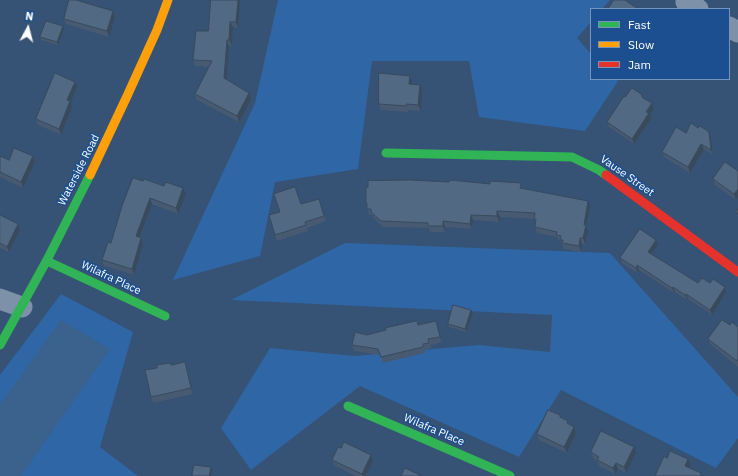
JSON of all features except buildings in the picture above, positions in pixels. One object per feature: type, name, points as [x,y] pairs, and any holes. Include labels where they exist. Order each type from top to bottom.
[{"type":"street","name":"Waterside Road","points":[[0,345],[47,261],[114,127],[148,47],[161,22],[168,0]]},
{"type":"street","name":"Vause Street","points":[[386,154],[572,157],[599,170],[738,272]]},
{"type":"street","name":"Wilafra Place","points":[[47,261],[165,316]]},
{"type":"street","points":[[0,299],[22,307]]},
{"type":"street","name":"Wilafra Place","points":[[348,406],[510,476]]},
{"type":"shaded area","points":[[278,0],[610,0],[603,8],[590,8],[590,23],[577,38],[590,53],[590,80],[618,81],[585,131],[479,117],[469,61],[372,61],[358,169],[275,182],[260,256],[173,280],[255,103]]},
{"type":"shaded area","points":[[345,243],[610,253],[738,397],[738,438],[716,468],[561,390],[519,457],[360,386],[251,470],[221,428],[270,348],[354,356],[479,345],[550,352],[552,315],[231,300]]},
{"type":"shaded area","points":[[61,294],[133,332],[100,447],[138,476],[0,476],[0,375]]},
{"type":"shaded area","points":[[61,320],[110,349],[21,476],[0,476],[0,405]]},
{"type":"traffic: fast","points":[[386,153],[572,157],[606,175]]},
{"type":"traffic: fast","points":[[0,345],[47,260],[90,175]]},
{"type":"traffic: fast","points":[[47,261],[165,316]]},
{"type":"traffic: fast","points":[[348,406],[510,476]]},
{"type":"traffic: slow","points":[[90,175],[157,30],[168,0]]},
{"type":"traffic: jam","points":[[606,175],[738,272]]}]
